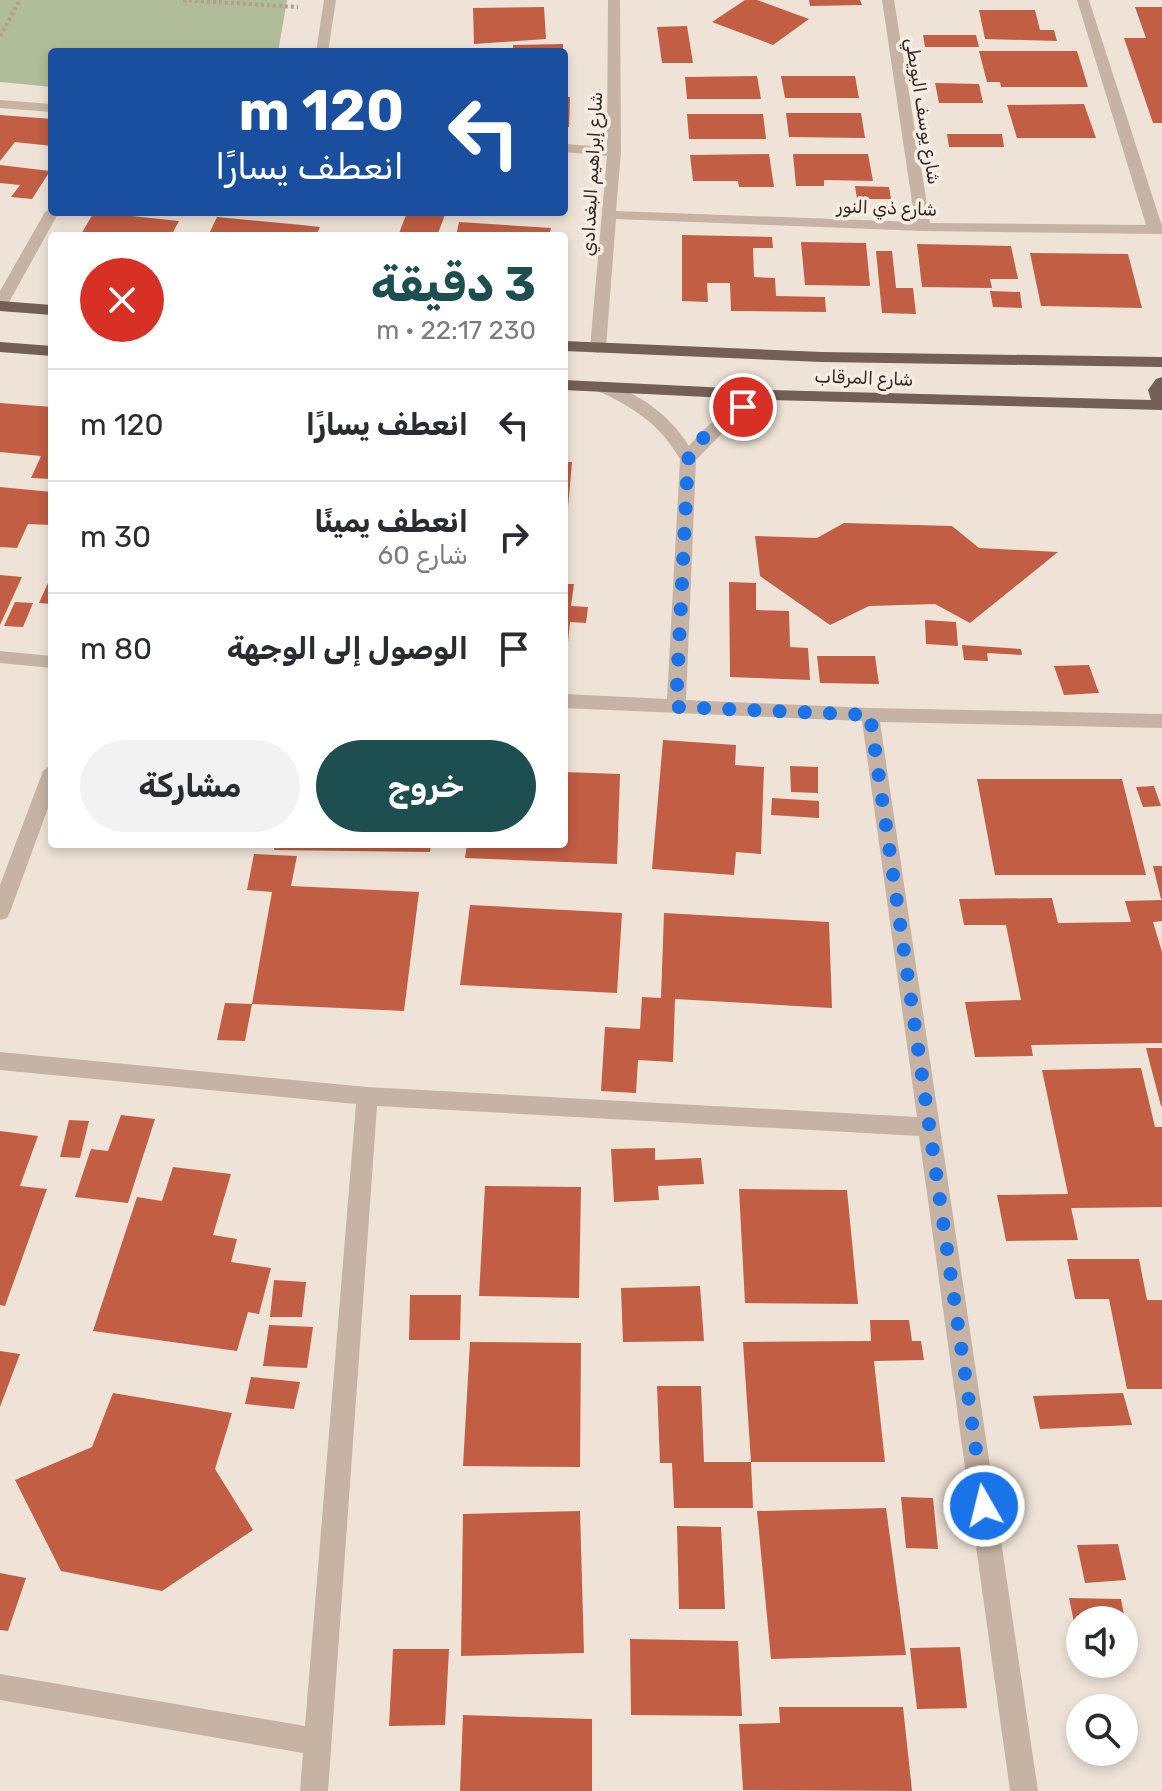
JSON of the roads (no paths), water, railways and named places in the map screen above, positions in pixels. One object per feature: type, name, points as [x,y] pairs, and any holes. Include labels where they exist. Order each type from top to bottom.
[{"type":"main road","points":[[0,305],[48,310]]},
{"type":"main road","name":"شارع المرقاب","points":[[568,346],[822,357],[1162,362]]},
{"type":"main road","points":[[0,347],[48,351]]},
{"type":"main road","points":[[1162,382],[1156,390],[1162,405]]},
{"type":"main road","name":"شارع المرقاب","points":[[568,385],[769,395],[1162,405]]},
{"type":"street","name":"شارع إبراهيم البغدادي","points":[[598,348],[614,152],[614,0]]},
{"type":"street","name":"شارع يوسف البويطي","points":[[888,0],[923,227]]},
{"type":"street","points":[[1083,0],[1158,230]]},
{"type":"street","points":[[323,48],[330,4]]},
{"type":"street","points":[[0,104],[48,108]]},
{"type":"street","points":[[568,148],[614,152]]},
{"type":"street","name":"شارع ذي النور","points":[[611,215],[923,227],[1158,230]]},
{"type":"street","points":[[0,305],[50,216]]},
{"type":"street","points":[[601,387],[632,400],[657,416],[676,436],[688,459],[676,707]]},
{"type":"street","points":[[688,459],[702,439],[721,422],[769,395]]},
{"type":"street","points":[[0,657],[48,662]]},
{"type":"street","points":[[568,701],[870,715],[1162,721]]},
{"type":"street","points":[[870,715],[1024,1791]]},
{"type":"street","points":[[0,912],[48,782]]},
{"type":"street","points":[[0,1061],[367,1096],[929,1127]]},
{"type":"street","points":[[314,1791],[367,1096]]},
{"type":"street","points":[[0,1687],[318,1742]]}]
